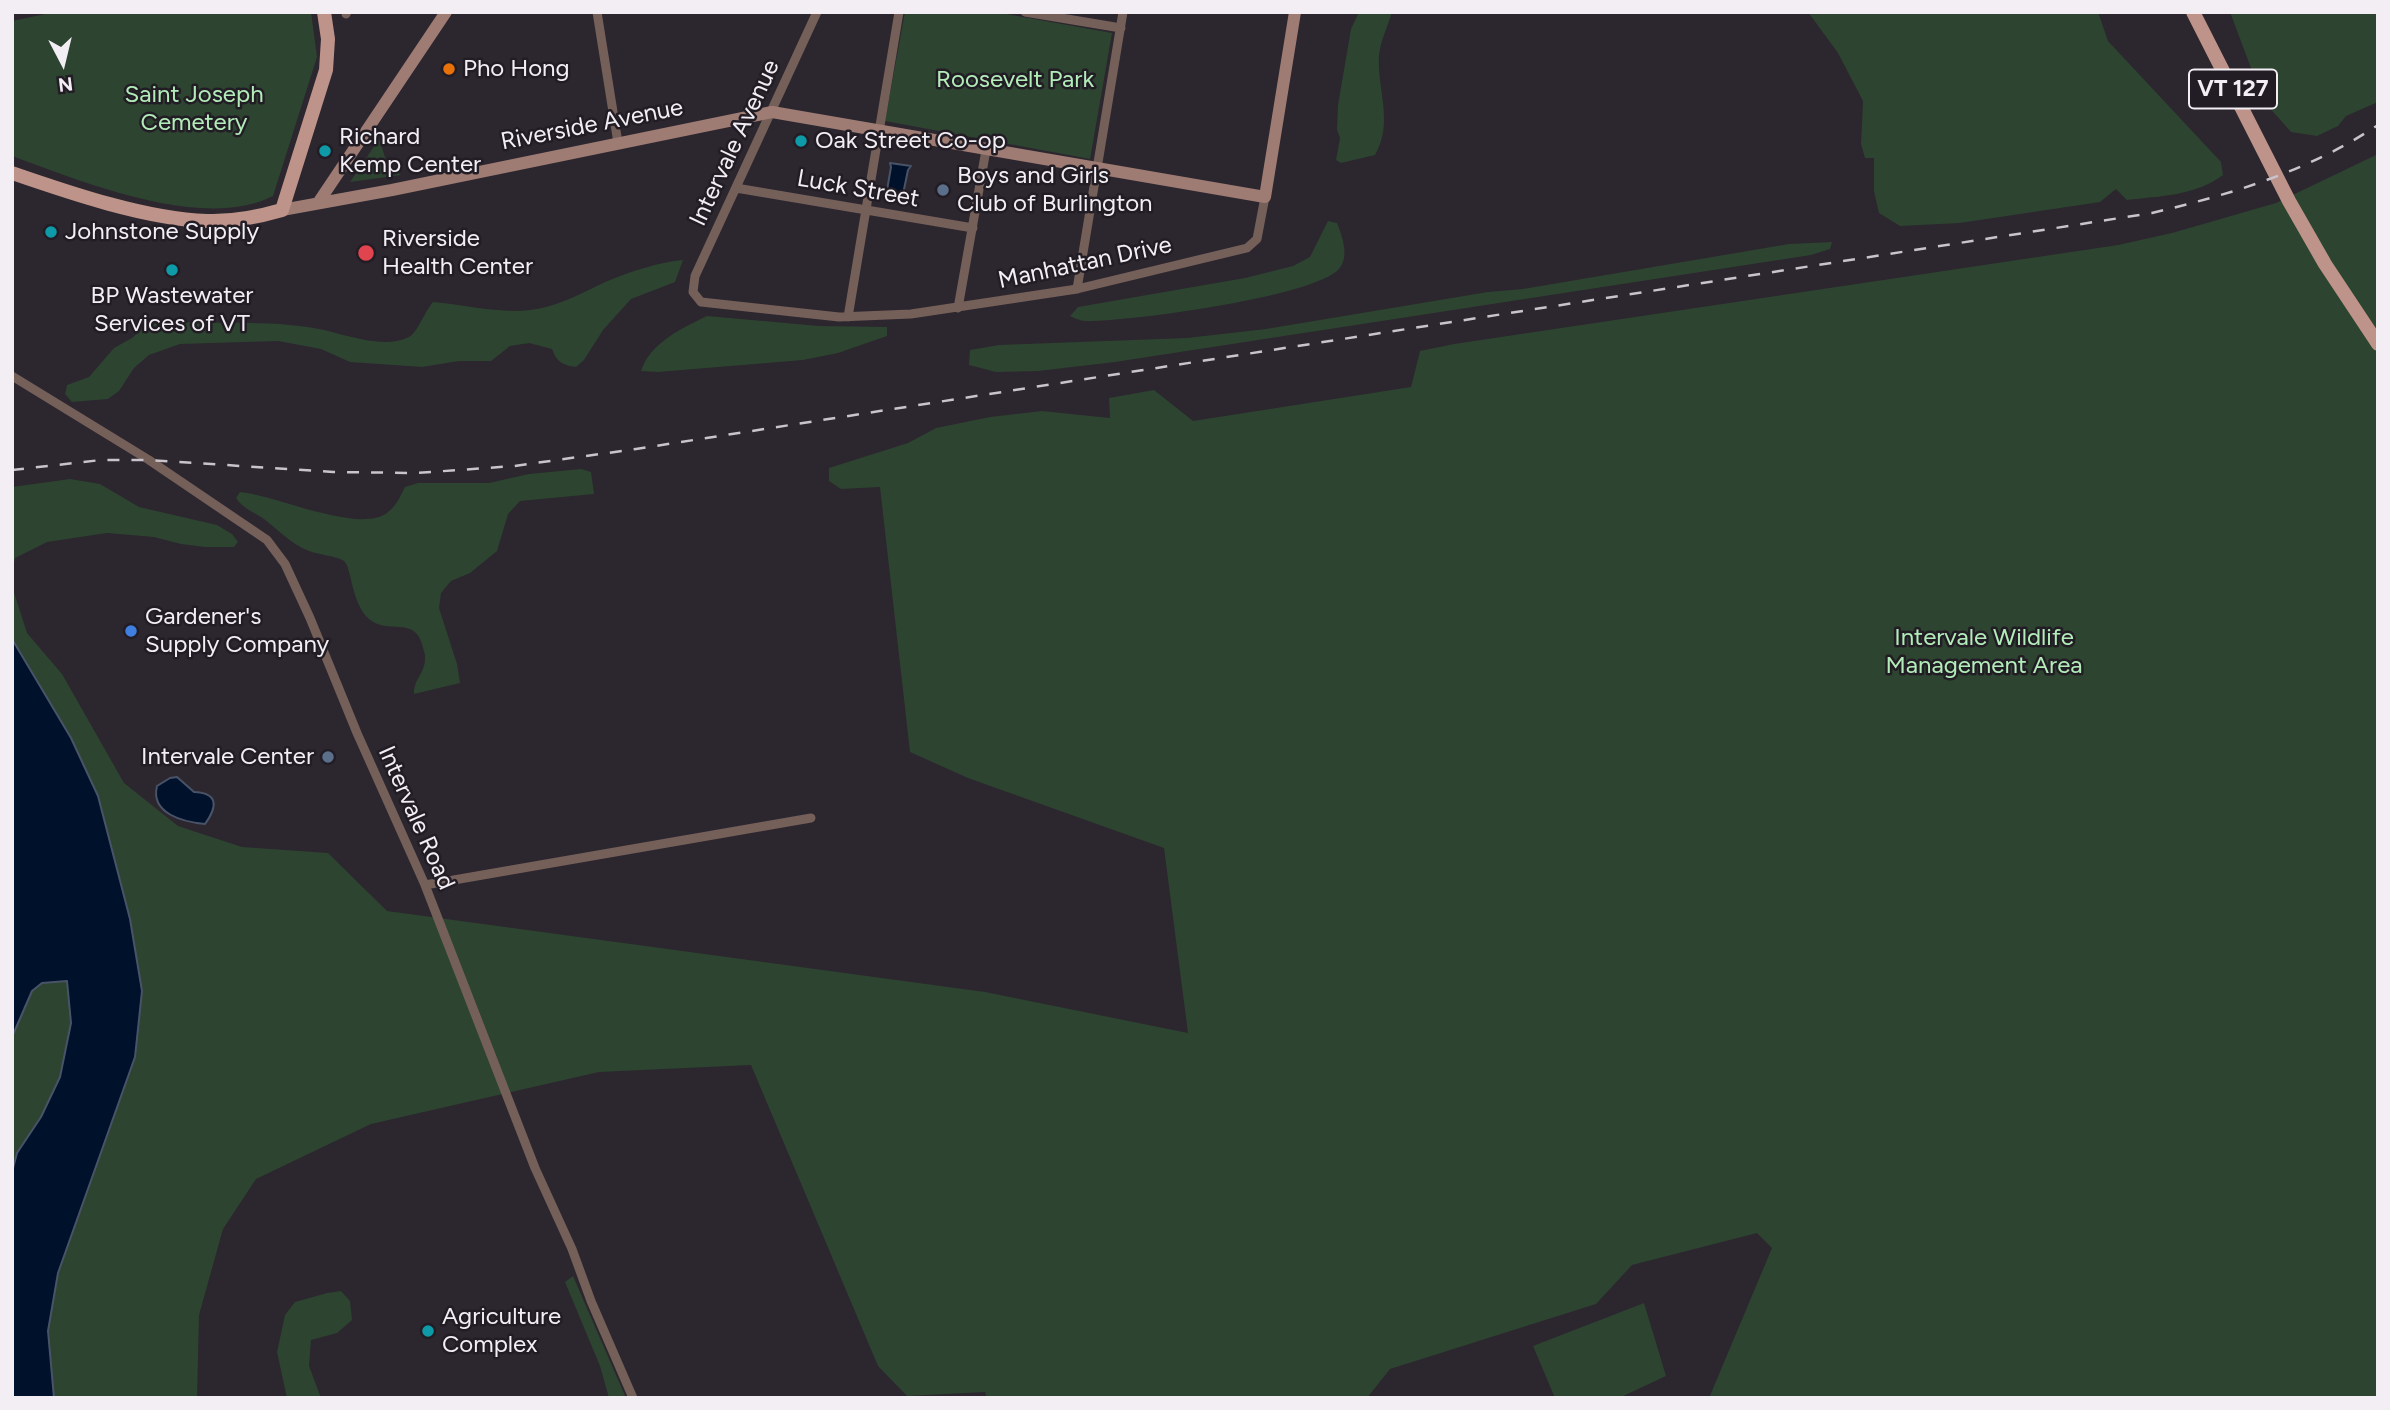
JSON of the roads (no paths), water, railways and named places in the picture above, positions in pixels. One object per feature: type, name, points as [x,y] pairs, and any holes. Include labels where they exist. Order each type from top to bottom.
[{"type":"main road","points":[[282,210],[326,70],[328,48],[324,12]]},
{"type":"main road","name":"VT 127","points":[[2193,12],[2289,201],[2325,264],[2378,344]]},
{"type":"main road","name":"Riverside Avenue","points":[[12,173],[91,199],[193,220],[240,220],[282,210]]},
{"type":"street","points":[[318,203],[446,12]]},
{"type":"street","points":[[597,12],[618,143]]},
{"type":"street","name":"Intervale Avenue","points":[[693,292],[695,276],[817,12]]},
{"type":"street","points":[[848,317],[900,12]]},
{"type":"street","points":[[1025,12],[1121,28]]},
{"type":"street","points":[[1077,289],[1123,12]]},
{"type":"street","name":"Manhattan Drive","points":[[693,292],[698,299],[710,304],[848,317],[911,314],[1077,289],[1247,248],[1257,239],[1295,12]]},
{"type":"street","name":"Riverside Avenue","points":[[282,210],[772,112]]},
{"type":"street","points":[[772,112],[1265,197]]},
{"type":"street","points":[[958,308],[986,150]]},
{"type":"street","name":"Luck Street","points":[[736,188],[973,228]]},
{"type":"street","name":"Intervale Road","points":[[12,376],[149,460],[267,540],[285,564],[425,885],[535,1168],[633,1398]]},
{"type":"street","points":[[425,885],[811,818]]},
{"type":"water","points":[[890,163],[911,166],[902,199],[886,196]]},
{"type":"water","points":[[12,639],[71,738],[98,796],[130,919],[142,991],[135,1057],[58,1273],[48,1331],[54,1398],[12,1398],[12,1172],[17,1153],[41,1117],[60,1077],[71,1023],[67,981],[42,983],[32,991],[12,1037]]},
{"type":"water","points":[[177,777],[194,792],[211,798],[214,806],[205,824],[170,815],[159,803],[156,796],[157,786]]},
{"type":"railway","points":[[12,470],[101,460],[149,460],[333,472],[417,473],[514,466],[636,449],[2152,213],[2269,179],[2325,155],[2378,125]]},
{"type":"place","name":"Pho Hong","points":[[449,69]]},
{"type":"place","name":"Oak Street Co-op","points":[[801,141]]},
{"type":"place","name":"Richard Kemp Center","points":[[325,151]]},
{"type":"place","name":"Boys and Girls Club of Burlington","points":[[943,190]]},
{"type":"place","name":"Johnstone Supply","points":[[51,232]]},
{"type":"place","name":"Riverside Health Center","points":[[366,253]]},
{"type":"place","name":"BP Wastewater Services of VT","points":[[172,270]]},
{"type":"place","name":"Gardener's Supply Company","points":[[131,631]]},
{"type":"place","name":"Intervale Center","points":[[328,757]]},
{"type":"place","name":"Agriculture Complex","points":[[428,1331]]},
{"type":"park label","name":"Roosevelt Park","points":[[1015,80]]},
{"type":"park label","name":"Saint Joseph Cemetery","points":[[194,109]]},
{"type":"park label","name":"Intervale Wildlife Management Area","points":[[1984,652]]}]
